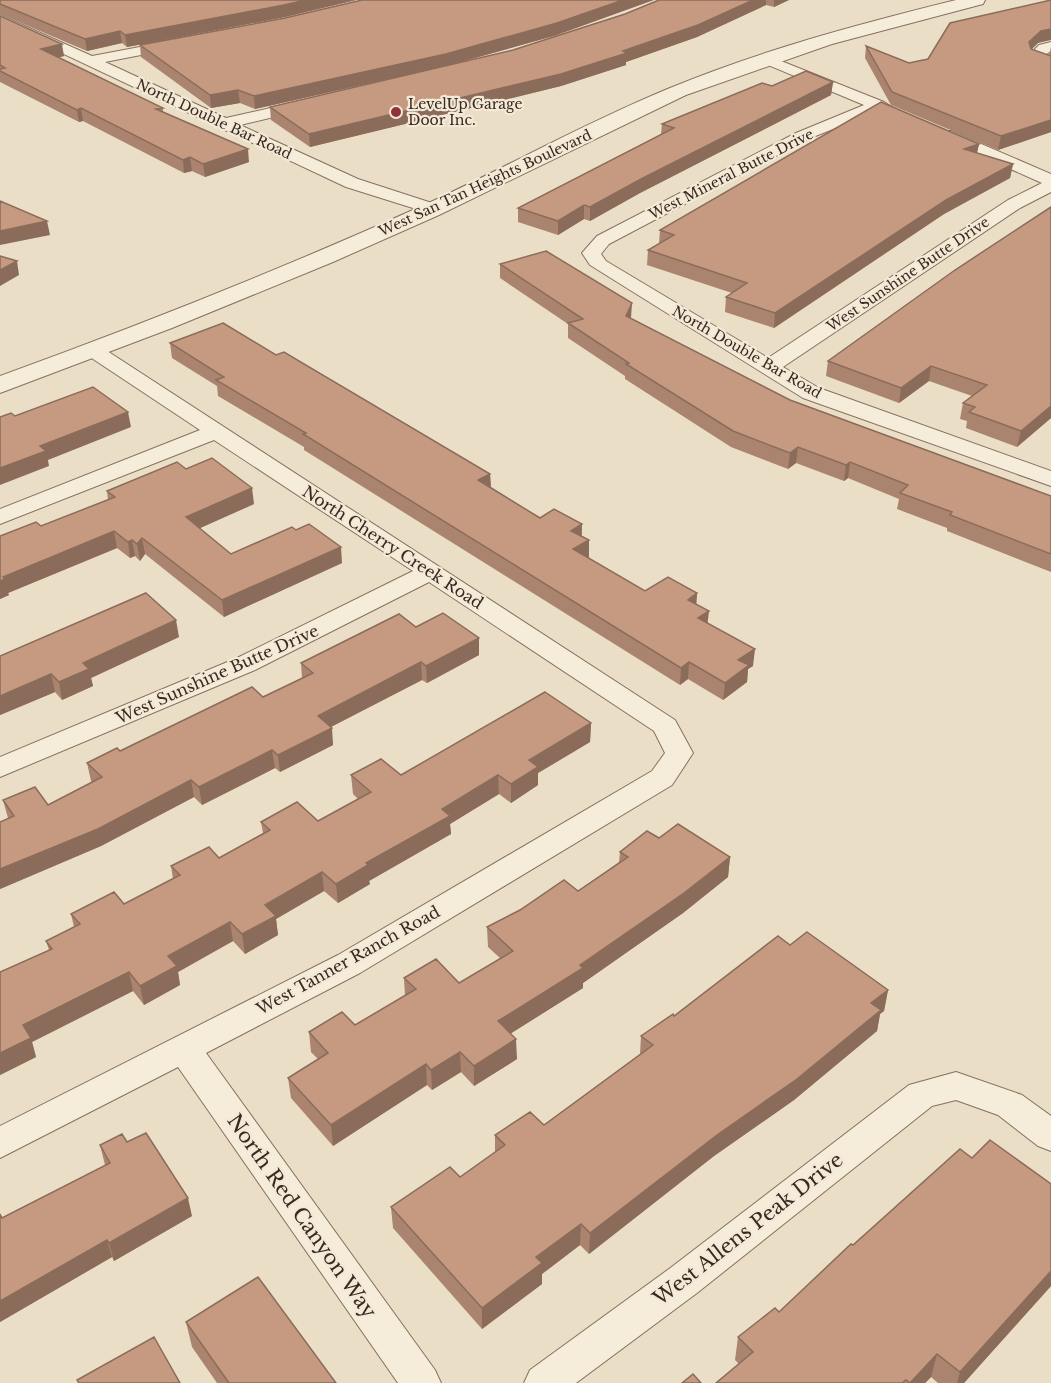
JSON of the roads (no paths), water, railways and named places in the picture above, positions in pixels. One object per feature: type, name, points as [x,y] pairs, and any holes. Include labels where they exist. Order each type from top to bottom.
[{"type":"street","name":"West San Tan Heights Boulevard","points":[[0,385],[94,351],[278,277],[432,209],[678,91],[766,59],[921,13],[977,0]]},
{"type":"street","name":"North Double Bar Road","points":[[0,19],[352,183],[432,209]]},
{"type":"street","points":[[89,61],[193,41]]},
{"type":"street","points":[[1051,46],[1044,48],[1035,56],[1051,64]]},
{"type":"street","points":[[766,59],[899,114]]},
{"type":"street","points":[[223,124],[316,103]]},
{"type":"street","name":"West Mineral Butte Drive","points":[[591,253],[603,240],[802,136],[878,105]]},
{"type":"street","points":[[932,128],[1051,180]]},
{"type":"street","name":"West Sunshine Butte Drive","points":[[768,368],[1014,204],[1051,185]]},
{"type":"street","name":"North Double Bar Road","points":[[591,253],[598,265],[811,393],[1051,478]]},
{"type":"street","name":"North Cherry Creek Road","points":[[94,351],[665,726],[679,753]]},
{"type":"street","points":[[0,517],[217,431]]},
{"type":"street","name":"West Sunshine Butte Drive","points":[[0,768],[246,664],[431,572]]},
{"type":"street","name":"West Tanner Ranch Road","points":[[0,1143],[349,964],[662,778],[679,753]]},
{"type":"street","name":"North Red Canyon Way","points":[[184,1049],[421,1383]]},
{"type":"street","name":"West Allens Peak Drive","points":[[544,1383],[683,1281],[921,1095],[956,1086],[1010,1105],[1051,1136]]},
{"type":"place","name":"LevelUp Garage Door Inc.","points":[[396,112]]}]
